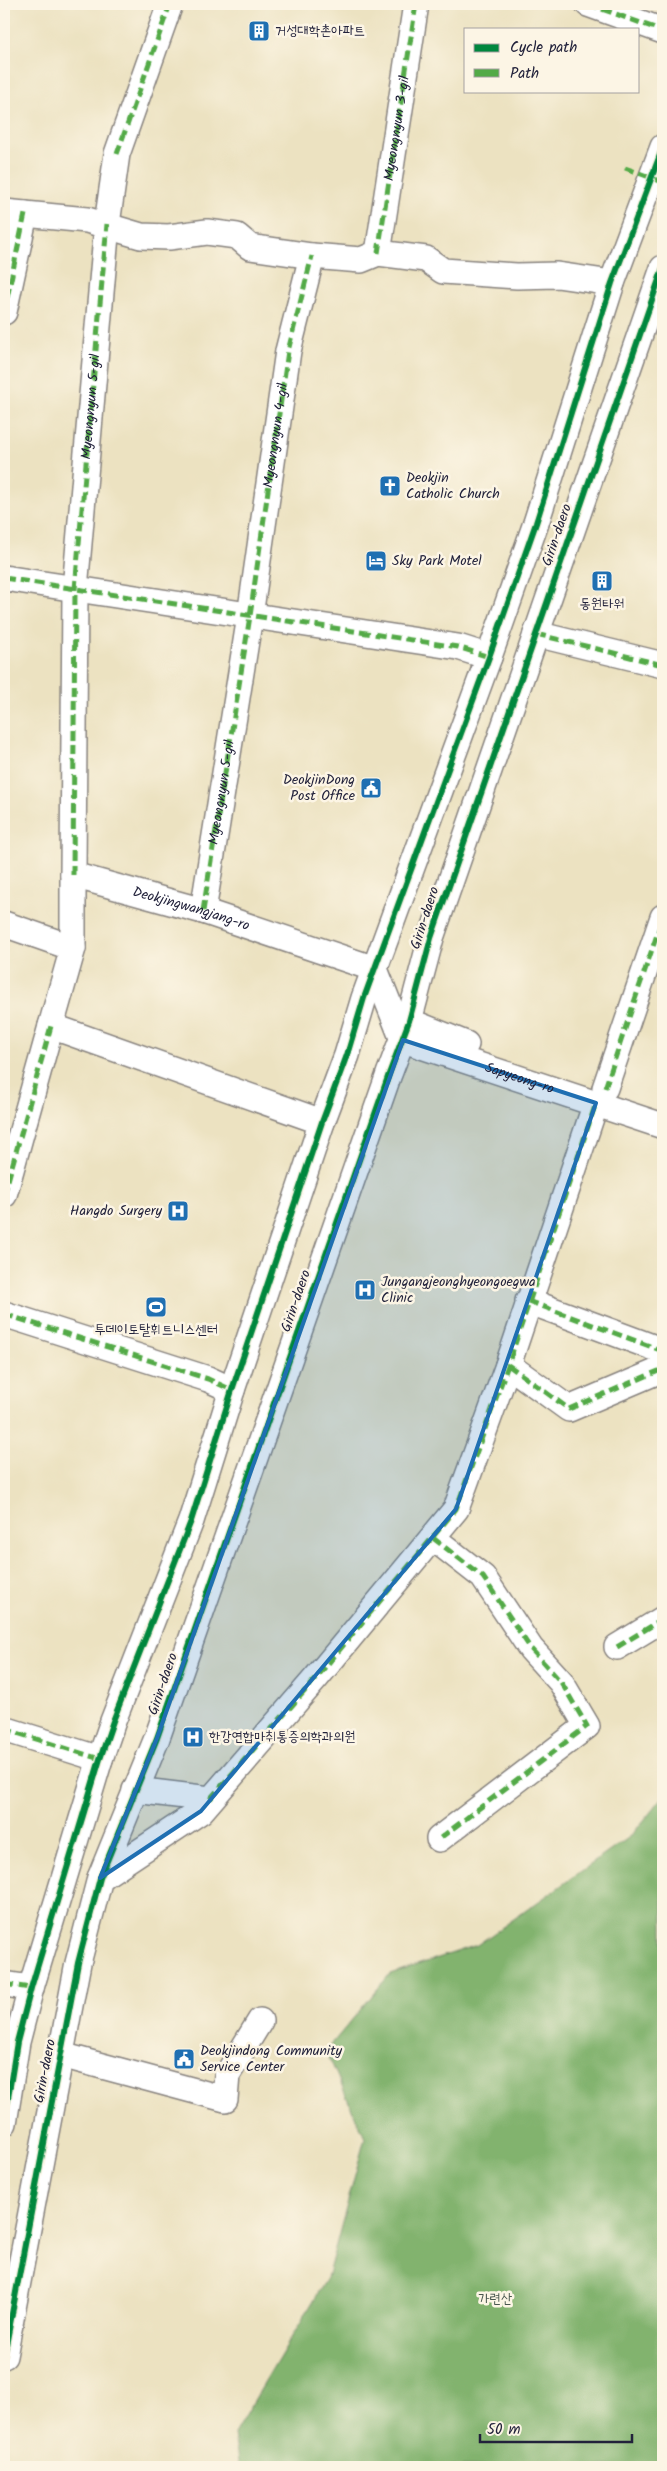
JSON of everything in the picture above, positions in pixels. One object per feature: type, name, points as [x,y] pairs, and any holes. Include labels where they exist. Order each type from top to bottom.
[{"type":"street","points":[[107,224],[117,154],[170,4]]},
{"type":"street","name":"Myeongnyun 3-gil","points":[[378,253],[416,4]]},
{"type":"street","points":[[588,4],[663,31]]},
{"type":"street","name":"Girin-daero","points":[[4,2123],[17,2042],[31,1988],[100,1759],[191,1521],[232,1390],[322,1122],[347,1055],[364,998],[489,657],[536,523],[612,283],[663,146]]},
{"type":"street","points":[[4,312],[15,213],[107,224],[141,236],[169,237],[207,232],[237,236],[250,247],[312,256],[361,260],[378,253],[426,258],[443,271],[517,276],[557,275],[612,283]]},
{"type":"street","name":"Myeongnyun 5-gil","points":[[73,875],[75,589],[107,224]]},
{"type":"street","name":"Myeongnyun 4-gil","points":[[250,616],[288,352],[312,256]]},
{"type":"street","name":"Girin-daero","points":[[4,2356],[11,2277],[60,2055],[78,1963],[100,1878],[157,1738],[663,268]]},
{"type":"street","points":[[4,578],[458,647],[489,657]]},
{"type":"street","name":"Myeongnyun 5-gil","points":[[203,911],[250,616]]},
{"type":"street","points":[[536,634],[663,665]]},
{"type":"street","points":[[4,1195],[73,948],[73,875]]},
{"type":"street","name":"Deokjingwangjang-ro","points":[[73,875],[203,911],[375,969]]},
{"type":"street","points":[[100,1878],[201,1811],[311,1684],[456,1509],[508,1365],[528,1301],[663,917]]},
{"type":"street","points":[[4,924],[73,948]]},
{"type":"street","points":[[375,969],[401,1025]]},
{"type":"street","name":"Sapyeong-ro","points":[[364,998],[401,1025],[460,1042],[600,1095],[663,1126]]},
{"type":"street","points":[[51,1026],[322,1122]]},
{"type":"street","name":"Sapyeong-ro","points":[[600,1095],[663,1108]]},
{"type":"street","points":[[528,1301],[663,1351]]},
{"type":"street","points":[[4,1314],[208,1379],[232,1390]]},
{"type":"street","points":[[508,1365],[569,1409],[663,1369]]},
{"type":"street","points":[[433,1538],[483,1577],[531,1649],[561,1682],[587,1726],[439,1839]]},
{"type":"street","points":[[617,1647],[663,1619]]},
{"type":"street","points":[[4,1728],[100,1759]]},
{"type":"street","points":[[135,1790],[210,1800]]},
{"type":"street","points":[[4,1984],[31,1988]]},
{"type":"street","points":[[60,2055],[225,2099],[227,2074],[260,2021]]},
{"type":"highlighted area","points":[[403,1040],[596,1103],[456,1509],[201,1811],[100,1878],[157,1738]]},
{"type":"green space","name":"가련산","points":[[663,1797],[663,2467],[239,2467],[234,2434],[327,2278],[365,2138],[326,2051],[390,1974],[477,1945],[631,1836]]},
{"type":"marked path","points":[[117,154],[170,4]]},
{"type":"marked path","points":[[378,253],[416,4]]},
{"type":"marked path","points":[[588,4],[663,31]]},
{"type":"marked path","points":[[625,168],[663,182]]},
{"type":"marked path","points":[[4,312],[25,214]]},
{"type":"marked path","points":[[73,875],[75,589],[107,224]]},
{"type":"marked path","points":[[203,911],[250,616],[288,351],[312,256]]},
{"type":"marked path","points":[[4,578],[458,647],[489,657]]},
{"type":"marked path","points":[[536,634],[663,665]]},
{"type":"marked path","points":[[605,1088],[663,917]]},
{"type":"marked path","points":[[4,1195],[51,1026]]},
{"type":"marked path","points":[[210,1799],[317,1677],[456,1509],[508,1365],[596,1103]]},
{"type":"marked path","points":[[528,1301],[663,1351]]},
{"type":"marked path","points":[[4,1314],[208,1379],[232,1390]]},
{"type":"marked path","points":[[508,1365],[569,1409],[663,1369]]},
{"type":"marked path","points":[[433,1538],[483,1577],[531,1649],[561,1682],[587,1726],[439,1839]]},
{"type":"marked path","points":[[617,1647],[663,1619]]},
{"type":"marked path","points":[[4,1729],[100,1759]]},
{"type":"marked path","points":[[4,1984],[31,1988]]},
{"type":"cycle path","points":[[4,2123],[17,2042],[31,1988],[100,1759],[191,1521],[232,1390],[322,1122],[347,1055],[364,998],[489,657],[536,523],[612,283],[663,147]]},
{"type":"cycle path","points":[[4,2356],[78,1963],[100,1878],[157,1738],[409,1021],[431,938],[663,268]]},
{"type":"place","name":"거성대학촌아파트","points":[[259,31]]},
{"type":"place","name":"Deokjin Catholic Church","points":[[390,486]]},
{"type":"place","name":"Sky Park Motel","points":[[376,561]]},
{"type":"place","name":"동원타워","points":[[602,581]]},
{"type":"place","name":"DeokjinDong Post Office","points":[[371,788]]},
{"type":"place","name":"Hangdo Surgery","points":[[178,1211]]},
{"type":"place","name":"Jungangjeonghyeongoegwa Clinic","points":[[365,1290]]},
{"type":"place","name":"투데이토탈휘트니스센터","points":[[156,1307]]},
{"type":"place","name":"한강연합마취통증의학과의원","points":[[193,1737]]},
{"type":"place","name":"Deokjindong Community Service Center","points":[[184,2059]]}]
